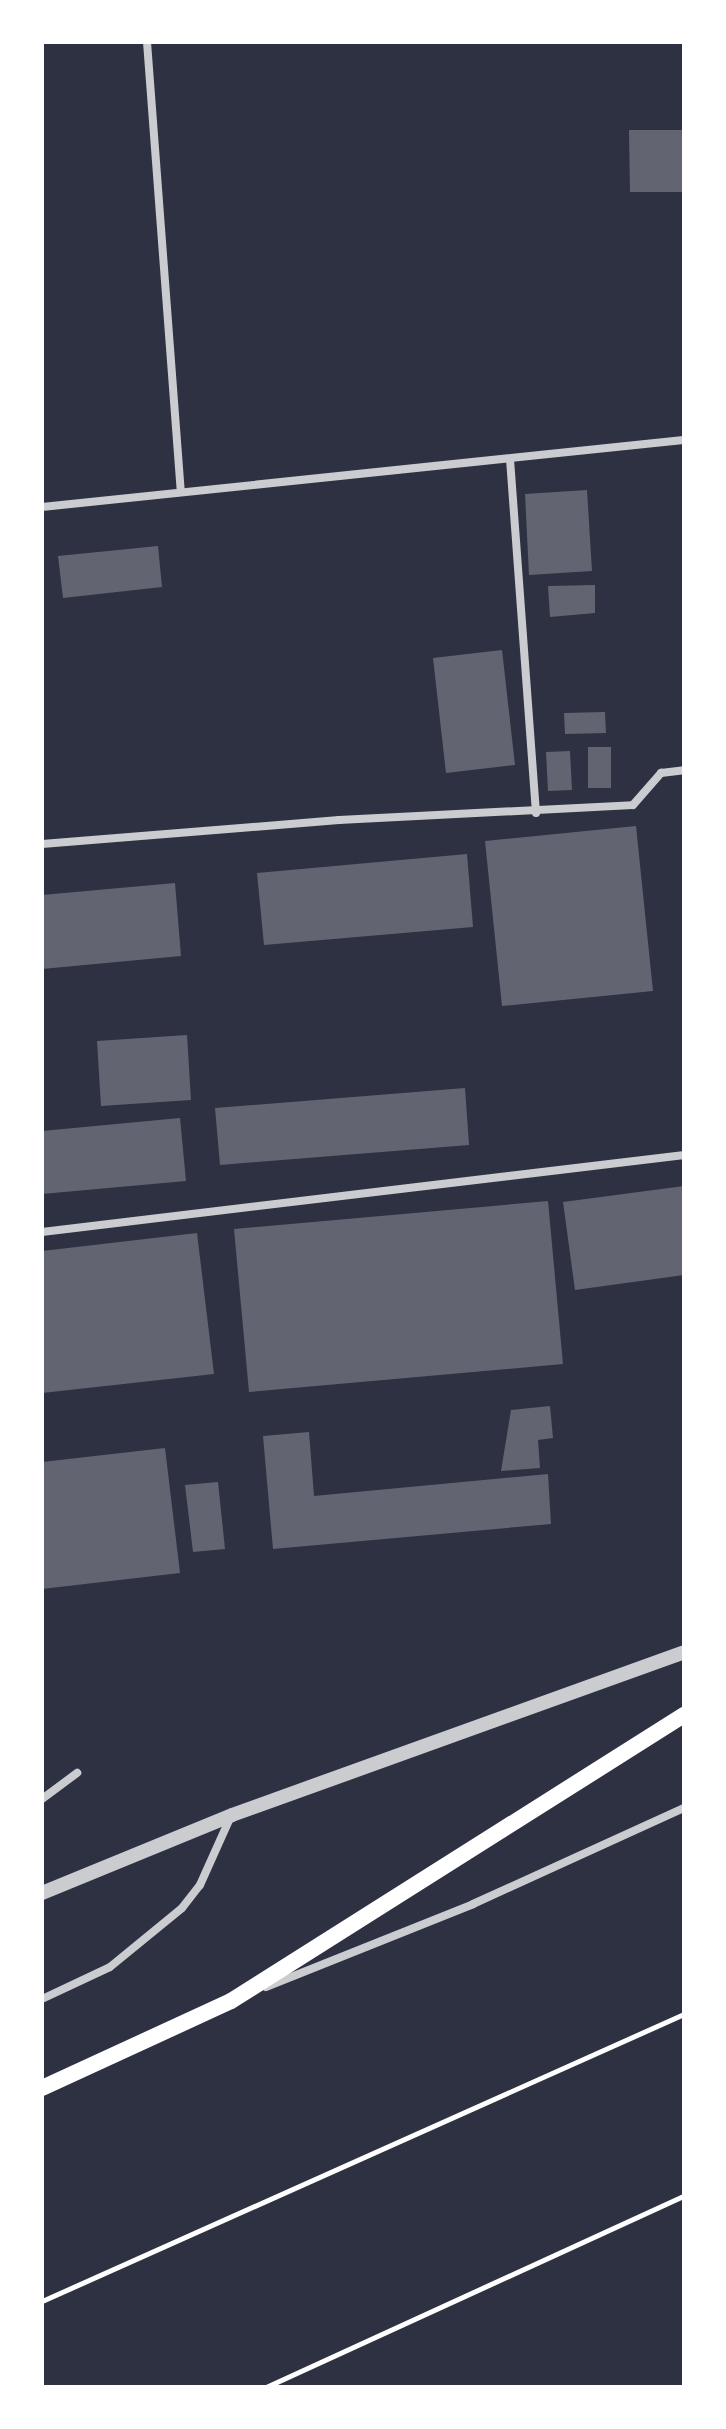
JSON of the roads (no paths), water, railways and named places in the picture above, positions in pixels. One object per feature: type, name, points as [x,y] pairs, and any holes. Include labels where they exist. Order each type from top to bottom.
[{"type":"main road","points":[[42,2088],[231,2001],[684,1715]]},
{"type":"street","points":[[147,42],[181,492]]},
{"type":"street","points":[[42,507],[684,440]]},
{"type":"street","points":[[510,459],[536,813]]},
{"type":"street","points":[[42,844],[339,820],[536,813],[633,805],[661,773],[684,770]]},
{"type":"street","points":[[42,1232],[684,1155]]},
{"type":"street","points":[[42,1893],[232,1815],[684,1652]]},
{"type":"street","points":[[42,1799],[77,1773]]},
{"type":"street","points":[[231,2001],[473,1904],[684,1808]]},
{"type":"street","points":[[42,1999],[110,1967],[182,1908],[200,1885],[232,1815]]}]
